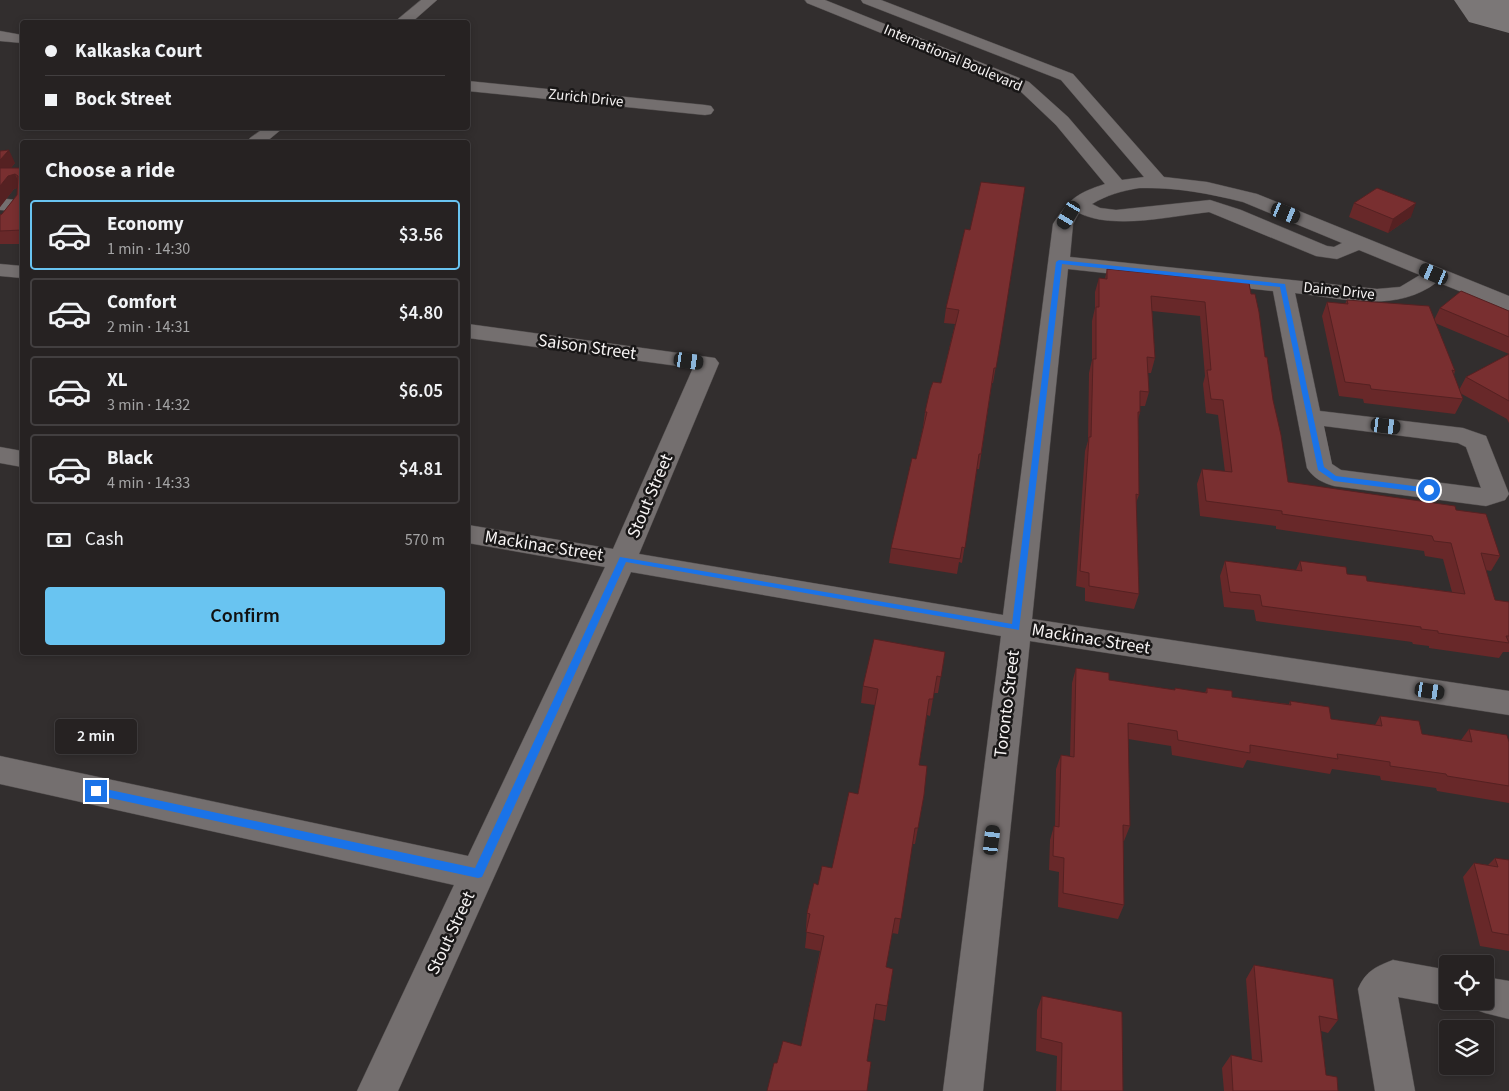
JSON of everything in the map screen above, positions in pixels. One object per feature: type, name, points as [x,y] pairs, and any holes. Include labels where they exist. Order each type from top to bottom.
[{"type":"street","points":[[405,20],[430,0]]},
{"type":"street","name":"International Boulevard","points":[[812,0],[1023,85],[1062,121],[1137,184]]},
{"type":"street","name":"International Boulevard","points":[[868,0],[1067,77],[1137,184]]},
{"type":"street","points":[[0,36],[20,39]]},
{"type":"street","name":"Zurich Drive","points":[[470,86],[706,110]]},
{"type":"street","points":[[259,140],[271,130]]},
{"type":"street","points":[[1137,184],[1211,197],[1250,198],[1509,304]]},
{"type":"street","name":"Toronto Street","points":[[963,1091],[1063,224],[1077,204],[1101,191],[1137,184]]},
{"type":"street","points":[[1077,204],[1094,213],[1116,216],[1211,197]]},
{"type":"street","points":[[0,223],[12,201]]},
{"type":"street","name":"Daine Drive","points":[[1059,262],[1376,295],[1396,295],[1412,291],[1434,274]]},
{"type":"street","points":[[0,270],[20,272]]},
{"type":"street","points":[[1283,286],[1320,468],[1334,478],[1486,498],[1496,494],[1477,442],[1463,436],[1310,417]]},
{"type":"street","name":"Saison Street","points":[[470,331],[707,363]]},
{"type":"street","name":"Stout Street","points":[[378,1091],[623,559],[707,363]]},
{"type":"street","points":[[0,455],[20,459]]},
{"type":"street","name":"Mackinac Street","points":[[470,534],[623,559],[1016,628],[1509,703]]},
{"type":"street","points":[[0,770],[478,874]]},
{"type":"street","points":[[1395,1091],[1377,990],[1393,978],[1439,986]]},
{"type":"street","points":[[1494,997],[1509,1000]]},
{"type":"building","points":[[9,150],[0,160],[0,151]]},
{"type":"building","points":[[0,168],[20,168],[20,230],[0,231],[0,215],[17,195],[18,176],[15,174],[8,176],[0,186]]},
{"type":"building","points":[[981,182],[1025,187],[1001,339],[996,368],[994,368],[981,454],[979,454],[965,548],[962,547],[960,559],[891,548],[912,458],[916,459],[930,390],[933,382],[941,383],[959,310],[946,308],[965,229],[970,230]]},
{"type":"building","points":[[1377,188],[1416,203],[1393,219],[1354,203]]},
{"type":"building","points":[[1107,269],[1249,283],[1251,294],[1255,294],[1259,312],[1265,357],[1267,357],[1288,482],[1455,506],[1456,510],[1486,514],[1500,556],[1481,553],[1495,600],[1509,602],[1509,636],[1506,636],[1509,643],[1438,633],[1438,631],[1421,629],[1421,627],[1262,606],[1260,595],[1230,592],[1225,561],[1302,571],[1300,561],[1346,567],[1347,574],[1366,576],[1367,581],[1465,594],[1451,543],[1434,541],[1432,536],[1282,514],[1282,511],[1206,501],[1202,469],[1232,472],[1223,400],[1211,399],[1207,370],[1211,370],[1205,302],[1151,296],[1155,358],[1147,357],[1149,392],[1140,391],[1140,412],[1138,412],[1139,495],[1136,494],[1139,594],[1089,586],[1089,573],[1080,571],[1089,437],[1091,437],[1093,359],[1096,359],[1096,307],[1099,307],[1099,278],[1107,279]]},
{"type":"building","points":[[1461,291],[1509,311],[1509,337],[1440,308]]},
{"type":"building","points":[[1347,300],[1429,306],[1455,371],[1452,370],[1463,399],[1371,389],[1370,385],[1345,382],[1327,302],[1348,304]]},
{"type":"building","points":[[1509,354],[1509,401],[1466,377]]},
{"type":"building","points":[[874,639],[945,652],[941,677],[937,676],[933,699],[929,699],[919,765],[927,766],[924,795],[918,828],[915,828],[901,919],[895,918],[886,967],[893,969],[887,1006],[876,1004],[867,1061],[871,1062],[867,1091],[767,1091],[774,1063],[777,1063],[783,1041],[801,1046],[824,936],[806,932],[810,914],[807,913],[814,883],[818,885],[822,866],[832,868],[849,792],[858,794],[878,689],[863,686]]},
{"type":"building","points":[[1076,668],[1109,673],[1109,680],[1207,693],[1207,688],[1232,691],[1232,697],[1291,705],[1290,701],[1329,707],[1331,719],[1382,726],[1380,716],[1419,721],[1422,734],[1472,742],[1469,729],[1507,735],[1509,742],[1509,786],[1390,766],[1390,762],[1337,754],[1338,759],[1250,745],[1250,753],[1178,740],[1177,731],[1128,723],[1130,826],[1123,825],[1124,905],[1063,893],[1064,858],[1053,856],[1054,826],[1059,827],[1061,755],[1074,757]]},
{"type":"building","points":[[1495,858],[1509,860],[1509,935],[1492,932],[1474,863],[1498,867]]},
{"type":"building","points":[[1254,965],[1333,979],[1338,1020],[1319,1016],[1326,1075],[1337,1077],[1338,1091],[1233,1091],[1231,1055],[1262,1062]]},
{"type":"building","points":[[1042,996],[1122,1012],[1123,1091],[1061,1091],[1062,1043],[1041,1038]]},
{"type":"route","points":[[96,791],[478,874],[623,559],[1016,628],[1059,262],[1283,286],[1320,468],[1334,478],[1429,490]]}]
